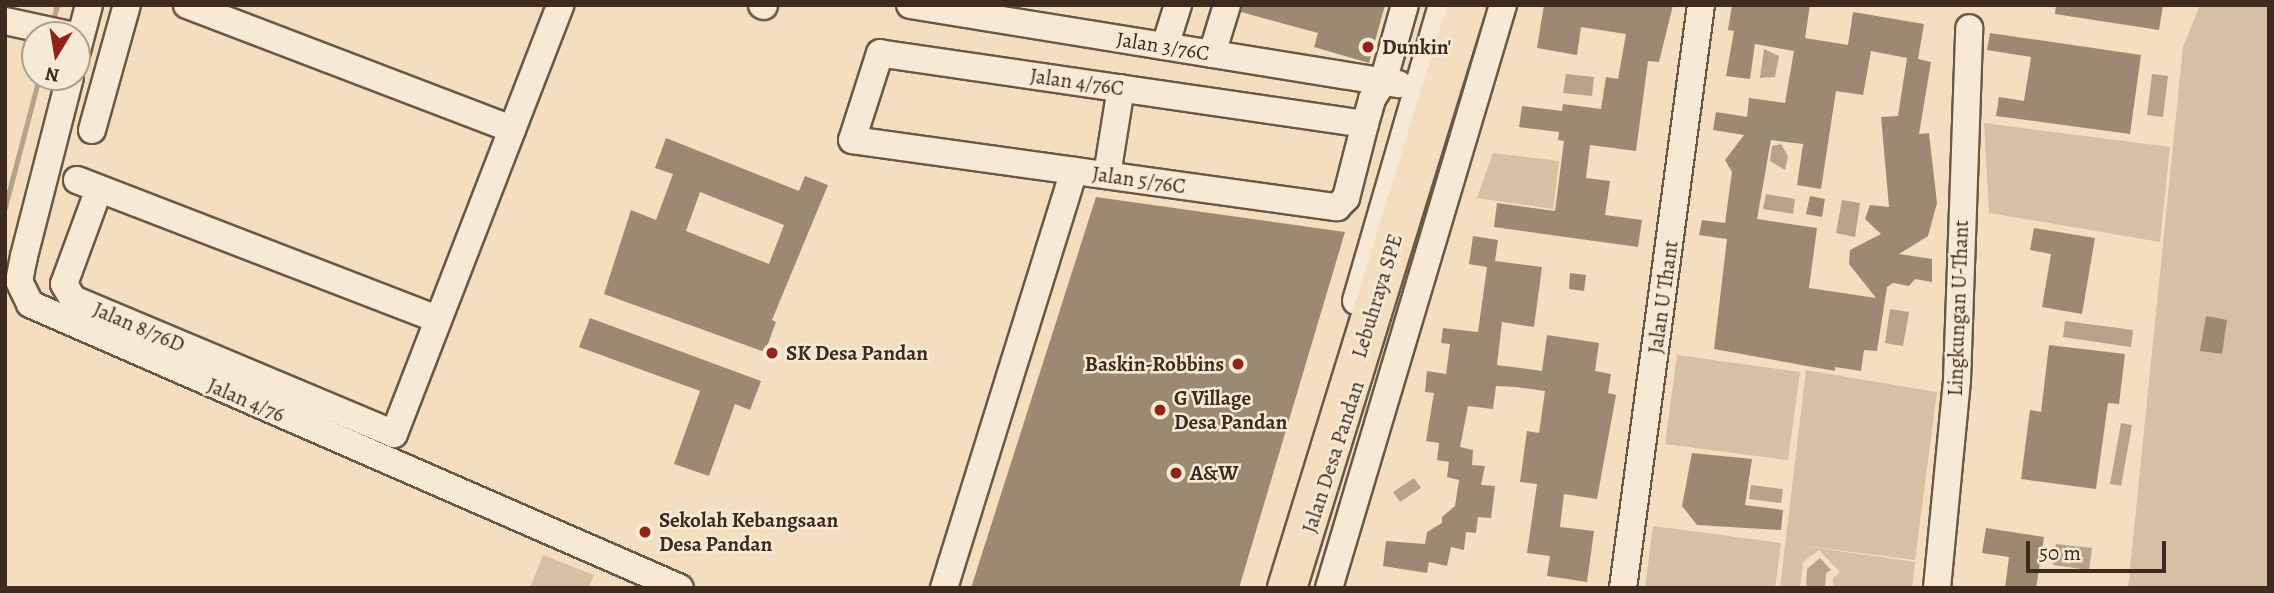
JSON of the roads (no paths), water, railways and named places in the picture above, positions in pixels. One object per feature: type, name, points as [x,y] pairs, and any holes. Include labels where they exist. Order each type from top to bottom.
[{"type":"highway","name":"Lebuhraya SPE","points":[[1287,588],[1467,5]]},
{"type":"highway","name":"Lebuhraya SPE","points":[[1310,588],[1488,5]]},
{"type":"street","points":[[81,21],[89,5]]},
{"type":"street","points":[[92,130],[127,5]]},
{"type":"street","points":[[187,5],[512,129]]},
{"type":"street","points":[[438,319],[560,5]]},
{"type":"street","name":"Jalan 3/76C","points":[[910,5],[1417,87]]},
{"type":"street","points":[[1165,46],[1178,5]]},
{"type":"street","points":[[1212,54],[1227,5]]},
{"type":"street","points":[[1366,124],[1372,99],[1383,82],[1405,5]]},
{"type":"street","name":"Jalan Desa Pandan","points":[[1269,588],[1350,326],[1442,5]]},
{"type":"street","name":"Jalan Desa Pandan","points":[[1293,588],[1475,5]]},
{"type":"street","name":"Jalan Desa Pandan","points":[[1326,588],[1337,561],[1503,5]]},
{"type":"street","name":"Jalan U Thant","points":[[1623,588],[1701,5]]},
{"type":"street","name":"Lingkungan U-Thant","points":[[1937,588],[1956,380],[1969,27]]},
{"type":"street","name":"Jalan 4/76C","points":[[852,141],[880,53],[1366,124]]},
{"type":"street","points":[[1107,175],[1121,88]]},
{"type":"street","name":"Jalan 4/76","points":[[66,91],[14,254],[22,293],[30,304],[59,319],[680,588]]},
{"type":"street","name":"Jalan 5/76C","points":[[852,141],[1337,207],[1346,198],[1366,124]]},
{"type":"street","points":[[944,588],[1074,171]]},
{"type":"street","name":"Jalan 8/76D","points":[[88,184],[438,319],[394,434],[73,299],[64,284],[88,184]]},
{"type":"waterway","points":[[53,21],[57,5]]},
{"type":"waterway","points":[[5,207],[35,91]]},
{"type":"place","name":"Dunkin'","points":[[1368,47]]},
{"type":"place","name":"SK Desa Pandan","points":[[772,353]]},
{"type":"place","name":"Baskin-Robbins","points":[[1238,364]]},
{"type":"place","name":"G Village Desa Pandan","points":[[1160,410]]},
{"type":"place","name":"A&W","points":[[1176,473]]},
{"type":"place","name":"Sekolah Kebangsaan Desa Pandan","points":[[645,532]]}]
